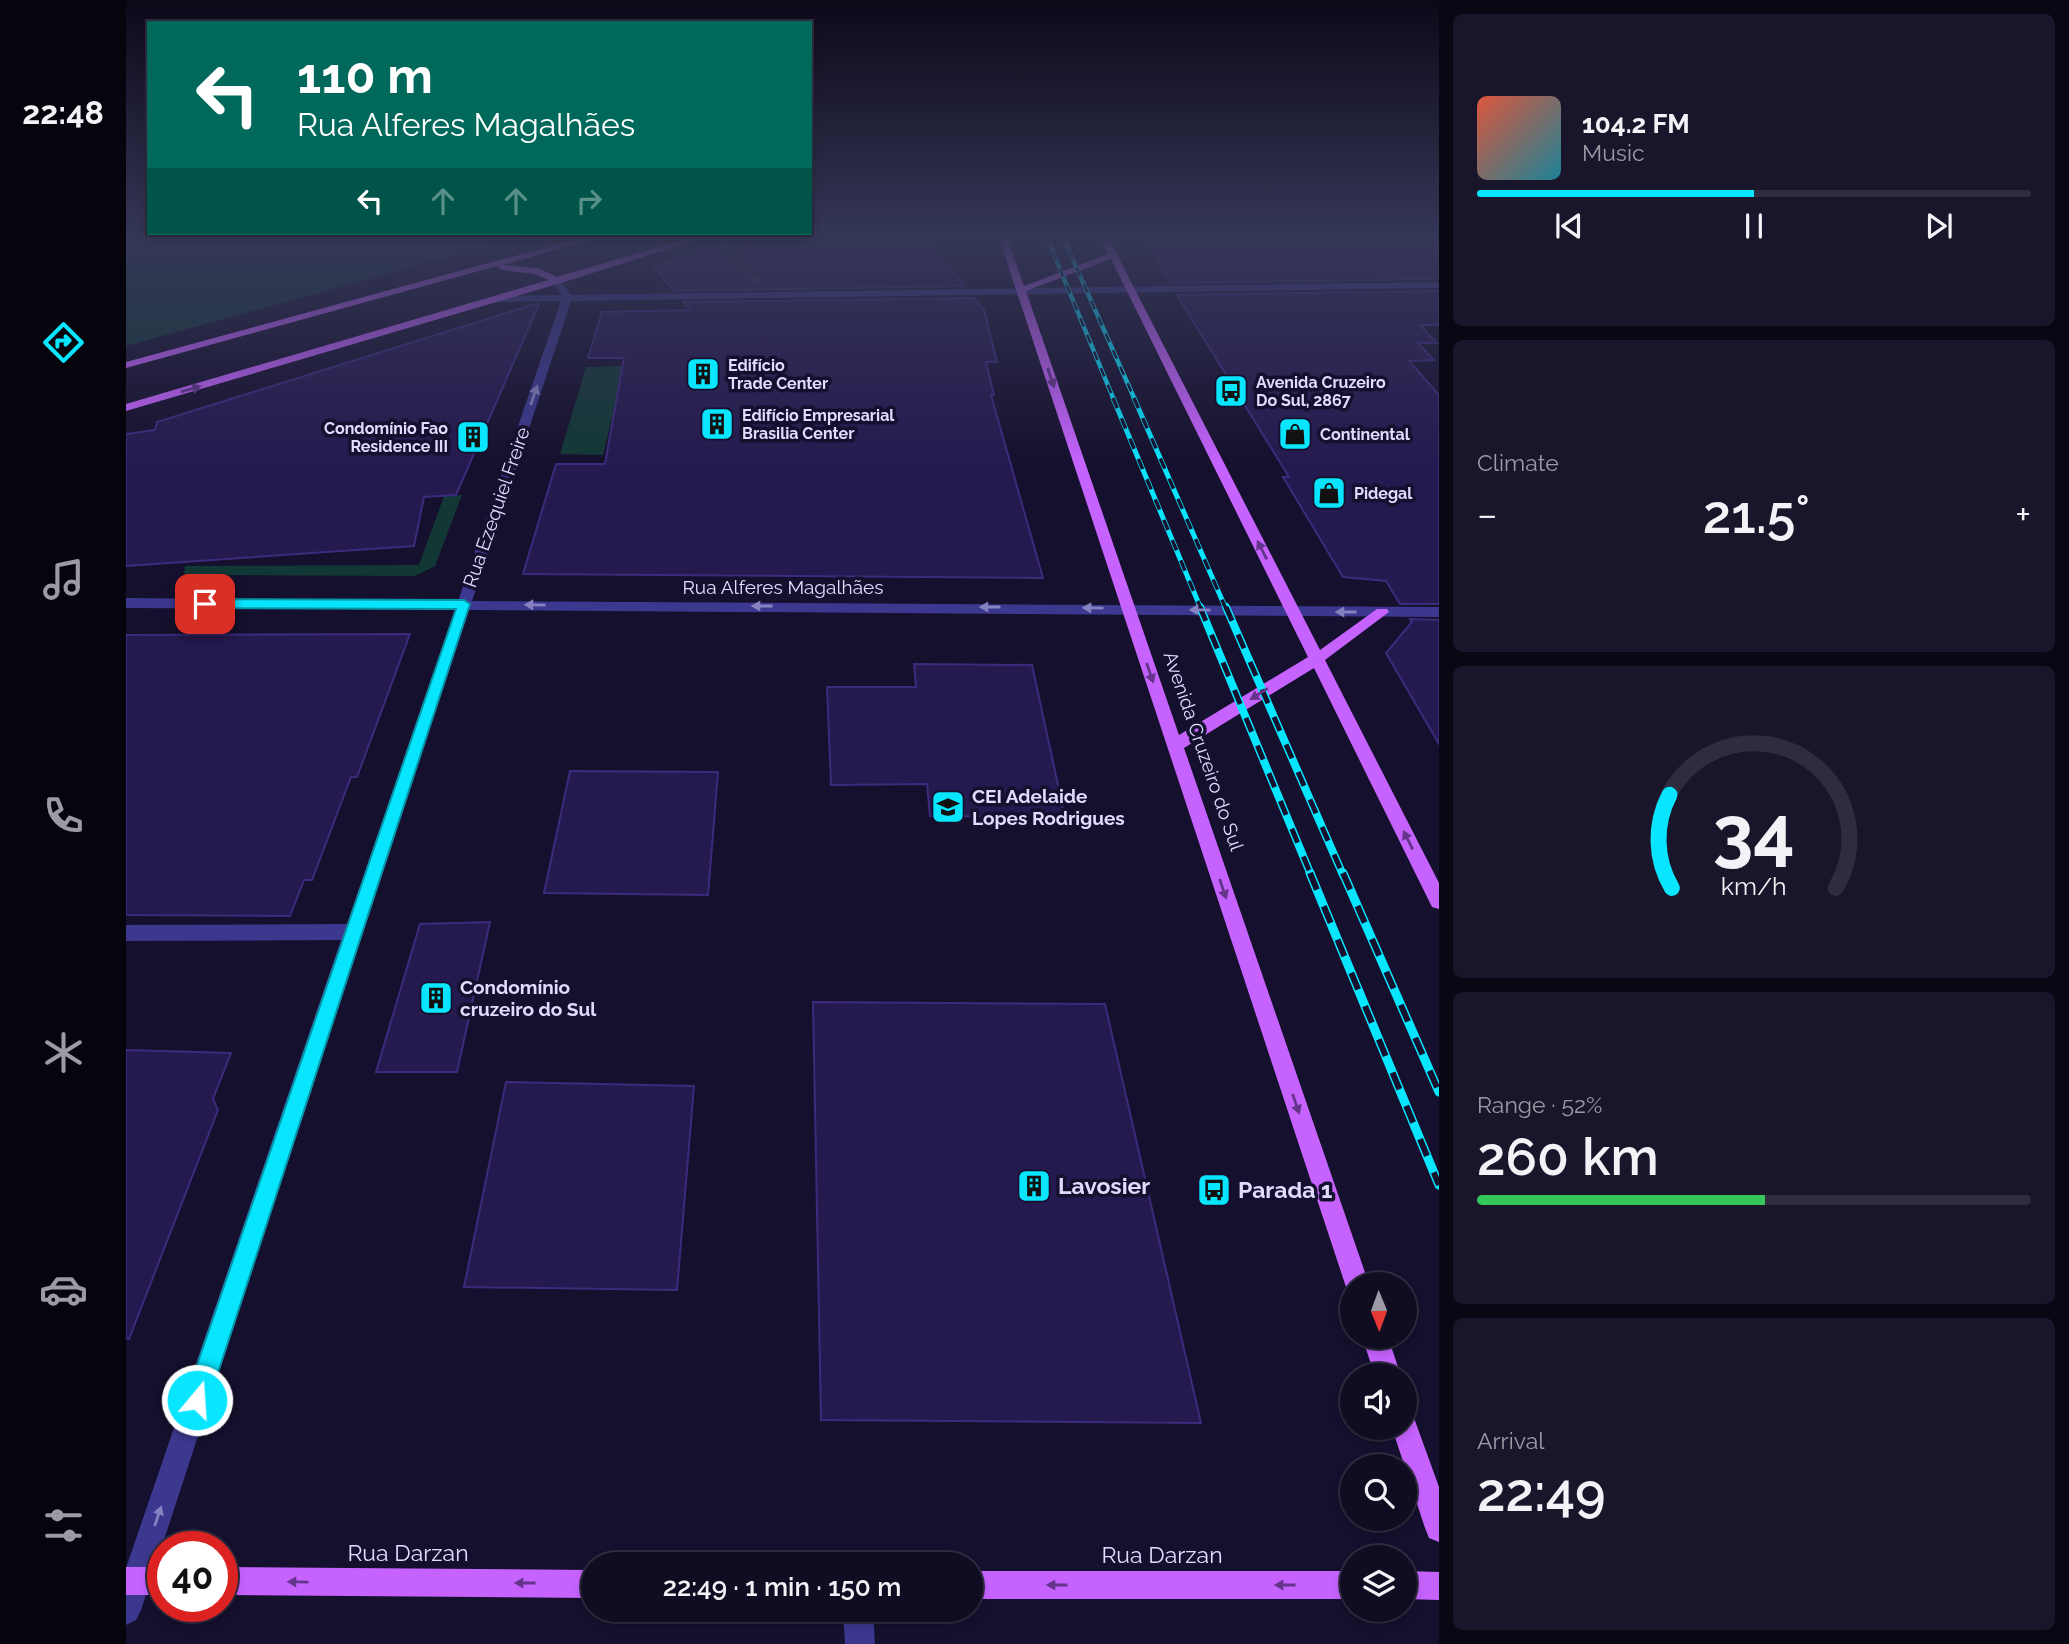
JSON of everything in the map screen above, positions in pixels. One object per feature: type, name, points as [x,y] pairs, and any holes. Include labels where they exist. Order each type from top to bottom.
[{"type":"main road","points":[[126,365],[321,312]]},
{"type":"main road","points":[[126,408],[453,312]]},
{"type":"main road","name":"Avenida Cruzeiro do Sul","points":[[1028,312],[1353,1272]]},
{"type":"main road","points":[[1142,312],[1439,901]]},
{"type":"main road","points":[[1175,745],[1317,659],[1382,612]]},
{"type":"main road","points":[[1409,1440],[1439,1528]]},
{"type":"main road","name":"Rua Darzan","points":[[238,1581],[581,1584]]},
{"type":"main road","name":"Rua Darzan","points":[[983,1585],[1340,1585]]},
{"type":"main road","points":[[1417,1585],[1439,1586]]},
{"type":"street","name":"Rua Ezequiel Freire","points":[[126,1610],[142,1581],[353,932],[464,604],[556,312]]},
{"type":"street","name":"Rua Alferes Magalhães","points":[[126,603],[1439,612]]},
{"type":"street","points":[[126,933],[353,932]]},
{"type":"street","points":[[859,1622],[860,1644]]},
{"type":"green space","points":[[126,312],[250,312],[126,346]]},
{"type":"green space","points":[[624,366],[603,455],[560,454],[586,367]]},
{"type":"green space","points":[[462,495],[435,566],[415,576],[184,575],[185,566],[419,565],[444,496]]},
{"type":"building","points":[[510,312],[536,312],[456,495],[424,497],[414,546],[126,566],[126,434],[155,430],[157,422]]},
{"type":"building","points":[[602,312],[984,312],[997,362],[986,362],[994,395],[991,395],[1043,578],[523,574],[556,464],[605,464],[624,358],[588,358]]},
{"type":"building","points":[[1187,312],[1439,312],[1439,325],[1420,325],[1437,343],[1418,343],[1434,360],[1409,361],[1439,395],[1439,604],[1400,604],[1386,581],[1343,577],[1283,477],[1289,477]]},
{"type":"building","points":[[1410,619],[1439,620],[1439,744],[1386,653],[1412,622]]},
{"type":"building","points":[[410,634],[357,777],[351,777],[312,880],[304,880],[290,916],[126,915],[126,635]]},
{"type":"building","points":[[914,664],[1032,665],[1065,817],[930,816],[927,784],[831,785],[827,687],[916,687]]},
{"type":"building","points":[[570,771],[718,772],[708,895],[544,893]]},
{"type":"building","name":"Condomínio cruzeiro do Sul","points":[[490,922],[457,1072],[376,1072],[420,924]]},
{"type":"building","points":[[813,1002],[1105,1004],[1201,1423],[821,1420]]},
{"type":"building","points":[[126,1050],[231,1053],[213,1099],[218,1110],[129,1339],[126,1338]]},
{"type":"building","points":[[506,1082],[694,1086],[677,1290],[464,1287]]},
{"type":"railway","points":[[1078,312],[1114,400]]},
{"type":"railway","points":[[1096,312],[1135,400]]},
{"type":"railway","points":[[1113,398],[1201,609]]},
{"type":"railway","points":[[1134,398],[1226,609]]},
{"type":"railway","points":[[1200,607],[1311,875]]},
{"type":"railway","points":[[1226,607],[1343,875]]},
{"type":"railway","points":[[1310,873],[1439,1185]]},
{"type":"railway","points":[[1343,873],[1439,1092]]},
{"type":"place","name":"Edifício Trade Center","points":[[703,374]]},
{"type":"place","name":"Avenida Cruzeiro Do Sul, 2867","points":[[1231,391]]},
{"type":"place","name":"Edifício Empresarial Brasilia Center","points":[[717,424]]},
{"type":"place","name":"Continental","points":[[1295,434]]},
{"type":"place","name":"Condomínio Fao Residence III","points":[[473,437]]},
{"type":"place","name":"Pidegal","points":[[1329,493]]},
{"type":"place","name":"CEI Adelaide Lopes Rodrigues","points":[[948,807]]},
{"type":"place","name":"Condomínio cruzeiro do Sul","points":[[436,998]]},
{"type":"place","name":"Lavosier","points":[[1034,1186]]},
{"type":"place","name":"Parada 1","points":[[1214,1190]]},
{"type":"route","points":[[197,1400],[464,604],[205,604]]}]
